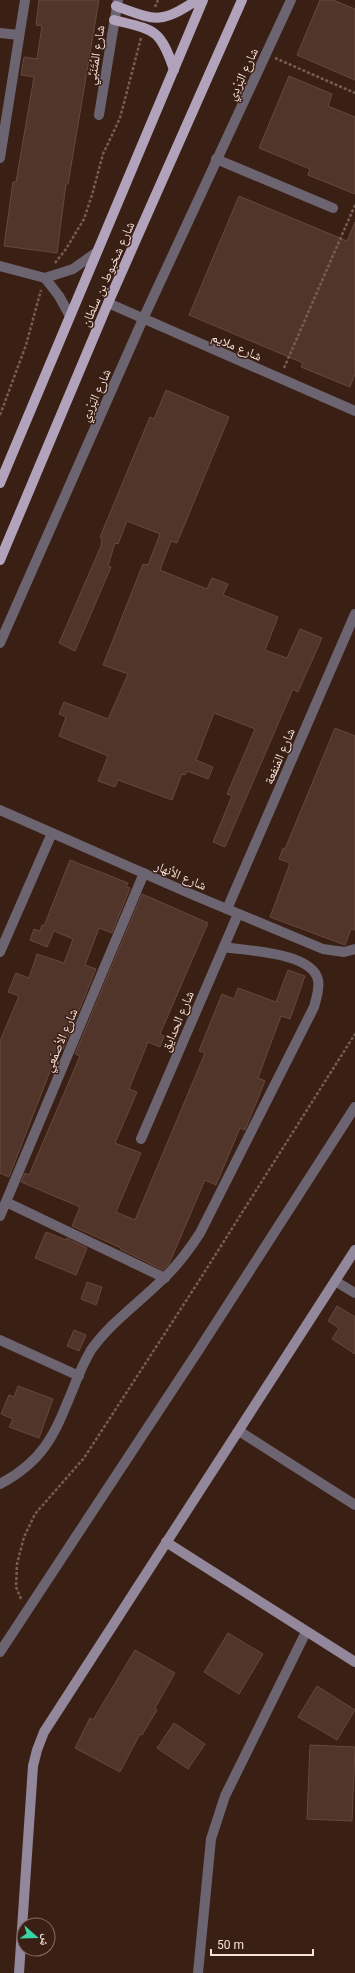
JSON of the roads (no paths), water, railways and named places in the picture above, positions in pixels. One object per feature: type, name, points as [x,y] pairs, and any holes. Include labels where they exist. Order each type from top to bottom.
[{"type":"main road","points":[[114,20],[146,22],[160,19],[167,17],[197,0]]},
{"type":"main road","name":"شارع شخبوط بن سلطان","points":[[0,483],[203,0]]},
{"type":"main road","name":"شارع شخبوط بن سلطان","points":[[0,560],[108,303],[242,0]]},
{"type":"main road","points":[[117,3],[146,22],[158,35],[165,45],[174,70]]},
{"type":"street","points":[[0,158],[25,0]]},
{"type":"street","name":"شارع البَرْدِي","points":[[0,643],[143,319],[291,0]]},
{"type":"street","name":"شارع المُتَنَبِّي","points":[[99,115],[117,3]]},
{"type":"street","points":[[0,33],[19,35]]},
{"type":"street","points":[[216,159],[333,208]]},
{"type":"street","points":[[0,266],[44,278],[73,269],[97,252]]},
{"type":"street","points":[[44,278],[59,296],[70,316]]},
{"type":"street","name":"شارع ملايم","points":[[108,303],[355,411]]},
{"type":"street","name":"شارع المَنفعة","points":[[227,909],[355,614]]},
{"type":"street","name":"شارع الأنهار","points":[[0,810],[238,914],[323,949],[344,952],[355,949]]},
{"type":"street","points":[[0,952],[52,833]]},
{"type":"street","name":"شارع الأصمَعِي","points":[[0,1216],[144,873]]},
{"type":"street","name":"شارع الحدايق","points":[[140,1139],[238,914]]},
{"type":"street","points":[[0,1484],[10,1479],[36,1458],[50,1443],[78,1376],[91,1351],[104,1334],[165,1278],[184,1257],[200,1233],[314,1007],[317,995],[318,980],[313,969],[305,964],[280,955],[224,947]]},
{"type":"street","points":[[0,1652],[200,1348],[355,1107]]},
{"type":"street","points":[[6,1202],[165,1278]]},
{"type":"street","points":[[19,1973],[33,1766],[44,1732],[355,1250]]},
{"type":"street","points":[[335,1281],[355,1293]]},
{"type":"street","points":[[0,1340],[78,1376]]},
{"type":"street","points":[[239,1431],[355,1505]]},
{"type":"street","points":[[166,1542],[355,1662]]},
{"type":"street","points":[[198,1973],[211,1839],[225,1796],[306,1632]]}]
